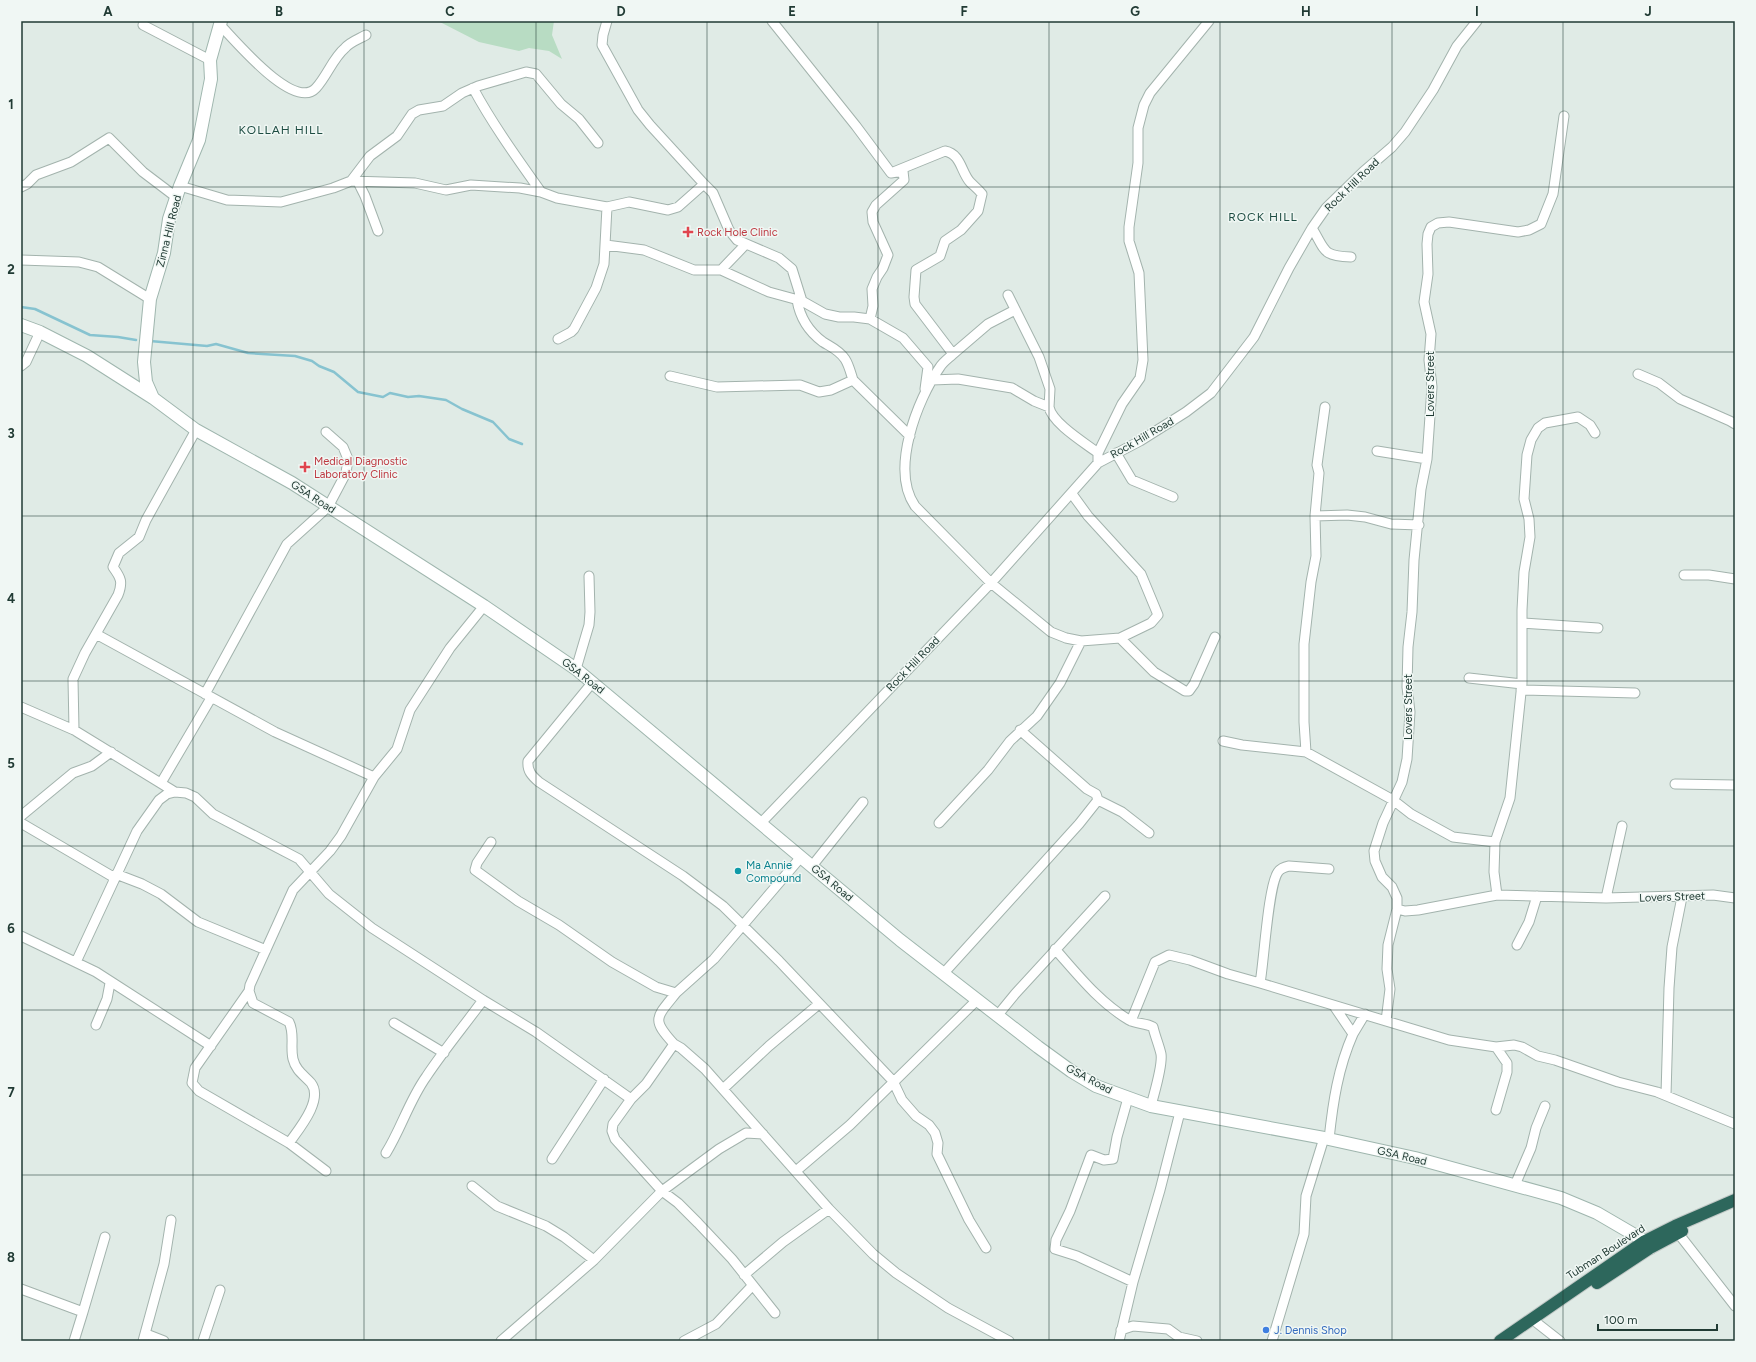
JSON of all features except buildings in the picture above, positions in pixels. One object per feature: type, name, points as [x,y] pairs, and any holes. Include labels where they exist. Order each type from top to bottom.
[{"type":"highway","name":"Tubman Boulevard","points":[[1514,1341],[1537,1323],[1675,1226],[1735,1200]]},
{"type":"highway","name":"Tubman Boulevard","points":[[1500,1341],[1648,1245],[1678,1233],[1735,1206]]},
{"type":"street","points":[[607,21],[602,45],[638,110],[712,193],[729,230],[737,240],[745,245],[779,258],[792,269],[799,301],[799,314],[807,327],[824,342],[835,348],[846,360],[853,380],[910,436]]},
{"type":"street","points":[[772,21],[856,126],[891,173]]},
{"type":"street","points":[[1098,463],[1098,453],[1122,404],[1140,378],[1143,360],[1139,273],[1129,241],[1138,162],[1138,128],[1144,105],[1150,93],[1209,21]]},
{"type":"street","name":"Rock Hill Road","points":[[760,823],[991,583],[1072,494],[1098,463],[1145,438],[1186,412],[1211,393],[1254,337],[1289,268],[1312,228],[1326,208],[1363,172],[1392,147],[1405,132],[1433,90],[1457,46],[1477,21]]},
{"type":"street","points":[[220,23],[251,57],[276,81],[302,93],[315,89],[344,48],[366,35]]},
{"type":"street","name":"Zinna Hill Road","points":[[152,398],[146,382],[144,362],[150,299],[164,254],[169,219],[199,140],[211,79],[210,60],[220,23]]},
{"type":"street","points":[[143,25],[210,60]]},
{"type":"street","points":[[354,182],[370,156],[397,136],[412,114],[419,110],[443,106],[462,93],[473,88],[526,72],[536,74],[561,104],[579,119],[598,142]]},
{"type":"street","points":[[473,88],[492,123],[541,192]]},
{"type":"street","name":"Lovers Street","points":[[1564,116],[1553,194],[1541,224],[1529,230],[1518,232],[1448,222],[1438,223],[1431,227],[1428,234],[1428,274],[1424,302],[1431,334],[1429,360],[1432,387],[1427,459],[1421,489],[1414,560],[1412,612],[1408,647],[1407,687],[1410,712],[1407,759],[1402,782],[1377,839],[1374,852],[1375,862],[1382,877],[1392,887],[1398,898],[1398,909],[1405,911],[1418,910],[1497,895],[1606,898],[1713,895],[1735,898]]},
{"type":"street","points":[[21,187],[28,184],[36,175],[71,162],[109,138],[143,172],[178,192],[227,200],[281,202],[354,182],[415,182],[446,190],[471,185],[520,188],[541,192],[557,198],[607,207],[629,202],[674,210],[704,184]]},
{"type":"street","points":[[891,173],[945,151],[950,152],[954,154],[970,182],[982,194],[981,204],[974,216],[961,230],[945,241],[940,256],[916,270],[915,304],[953,354]]},
{"type":"street","points":[[870,318],[873,306],[872,289],[876,277],[883,268],[888,255],[873,222],[872,212],[876,205],[904,180],[903,171],[891,173]]},
{"type":"street","points":[[354,182],[365,196],[378,231]]},
{"type":"street","points":[[558,339],[571,332],[588,305],[596,288],[604,264],[607,207]]},
{"type":"street","points":[[1312,228],[1326,252],[1331,256],[1351,257]]},
{"type":"street","points":[[606,245],[644,250],[694,270],[721,270],[769,292],[799,301],[825,314],[839,317],[870,318],[903,338],[928,367],[925,393]]},
{"type":"street","points":[[721,270],[745,245]]},
{"type":"street","points":[[21,260],[79,262],[98,267],[150,299]]},
{"type":"street","points":[[1008,295],[1039,357],[1050,389],[1050,413],[1070,433],[1098,453]]},
{"type":"street","points":[[1015,310],[988,324],[953,354],[941,366],[932,380],[925,393],[910,436],[905,461],[909,498],[915,506],[991,583],[1052,632],[1066,638],[1081,641],[1120,638],[1151,623],[1158,615],[1141,574],[1088,516],[1072,494]]},
{"type":"street","name":"GSA Road","points":[[21,325],[40,332],[87,356],[152,398],[196,430],[292,483],[484,606],[576,670],[900,940],[1070,1071],[1096,1086],[1151,1106],[1326,1139],[1415,1158],[1561,1198],[1597,1213],[1648,1245]]},
{"type":"street","points":[[21,366],[26,362],[40,332]]},
{"type":"street","points":[[1638,374],[1659,383],[1680,400],[1735,424]]},
{"type":"street","points":[[670,376],[717,387],[800,385],[819,392],[831,390],[853,380]]},
{"type":"street","points":[[932,380],[958,379],[1012,388],[1034,401],[1049,407]]},
{"type":"street","points":[[1306,752],[1304,722],[1304,644],[1316,556],[1315,516],[1319,474],[1317,465],[1325,407]]},
{"type":"street","points":[[1497,895],[1494,872],[1496,842],[1510,798],[1522,687],[1524,572],[1530,537],[1529,519],[1524,499],[1525,470],[1531,440],[1538,428],[1545,423],[1578,417],[1590,425],[1595,433]]},
{"type":"street","points":[[74,730],[72,697],[73,679],[122,585],[112,567],[121,550],[139,537],[146,520],[196,430]]},
{"type":"street","points":[[161,783],[287,544],[328,507],[346,473],[348,459],[343,447],[326,432]]},
{"type":"street","points":[[1377,451],[1427,459]]},
{"type":"street","points":[[1116,453],[1132,480],[1173,497]]},
{"type":"street","points":[[1315,516],[1347,515],[1365,517],[1391,524],[1418,525]]},
{"type":"street","points":[[1684,575],[1709,575],[1735,580]]},
{"type":"street","points":[[576,670],[589,624],[589,576]]},
{"type":"street","points":[[326,1171],[288,1143],[199,1091],[194,1086],[192,1080],[195,1068],[248,991],[253,975],[293,890],[311,872],[341,836],[374,778],[397,749],[410,710],[450,648],[484,606]]},
{"type":"street","points":[[1522,623],[1598,628]]},
{"type":"street","points":[[96,634],[275,732],[374,778]]},
{"type":"street","points":[[1120,638],[1154,672],[1185,691],[1189,691],[1194,684],[1215,637]]},
{"type":"street","points":[[939,823],[988,770],[1020,730],[1033,721],[1060,683],[1081,641]]},
{"type":"street","points":[[1469,678],[1522,687],[1635,693]]},
{"type":"street","points":[[592,683],[528,761],[528,767],[531,775],[588,815],[703,890],[723,906],[779,961],[893,1081],[902,1100],[916,1116],[929,1125],[935,1133],[938,1143],[937,1154],[969,1220],[986,1248]]},
{"type":"street","points":[[21,707],[74,730],[175,792]]},
{"type":"street","points":[[1020,730],[1087,789],[1096,794],[1098,800],[1122,812],[1148,833]]},
{"type":"street","points":[[1223,741],[1242,745],[1306,752],[1393,800],[1411,814],[1453,837],[1496,842]]},
{"type":"street","points":[[21,816],[74,773],[92,766],[111,752]]},
{"type":"street","points":[[1675,784],[1735,785]]},
{"type":"street","points":[[76,962],[137,831],[153,806],[167,794],[175,792],[186,793],[195,797],[213,814],[299,859],[328,894],[372,928],[483,1000],[536,1032],[631,1099]]},
{"type":"street","points":[[943,974],[1079,824],[1098,800]]},
{"type":"street","points":[[812,866],[863,802]]},
{"type":"street","points":[[21,823],[115,876],[142,884],[161,894],[198,922],[266,950]]},
{"type":"street","points":[[1606,898],[1622,826]]},
{"type":"street","points":[[492,842],[477,863],[475,870],[518,901],[559,925],[612,962],[656,987],[676,993]]},
{"type":"street","points":[[801,857],[714,959],[676,993],[660,1012],[657,1018],[661,1029],[674,1044],[681,1048],[705,1069],[829,1209],[873,1254],[896,1273],[948,1308],[1009,1341]]},
{"type":"street","points":[[1260,983],[1270,901],[1274,882],[1279,871],[1283,867],[1289,866],[1330,869]]},
{"type":"street","points":[[997,1016],[1014,994],[1105,896]]},
{"type":"street","points":[[1517,944],[1529,922],[1537,896]]},
{"type":"street","points":[[1666,1095],[1667,1042],[1672,954],[1682,897]]},
{"type":"street","points":[[1386,1021],[1390,989],[1387,969],[1388,945],[1398,909]]},
{"type":"street","points":[[21,936],[96,972],[210,1046]]},
{"type":"street","points":[[1055,949],[1094,994],[1131,1021],[1145,1023],[1153,1027],[1155,1039],[1161,1055],[1158,1077],[1151,1106]]},
{"type":"street","points":[[1131,1021],[1155,962],[1169,955],[1190,960],[1228,974],[1449,1040],[1496,1047],[1508,1045],[1522,1047],[1546,1059],[1555,1060],[1618,1082],[1666,1095],[1735,1124]]},
{"type":"street","points":[[96,1025],[107,999],[110,982]]},
{"type":"street","points":[[248,991],[253,1002],[289,1022],[293,1032],[293,1060],[298,1071],[312,1085],[315,1095],[313,1106],[288,1143]]},
{"type":"street","points":[[386,1153],[399,1130],[404,1116],[416,1093],[483,1000]]},
{"type":"street","points":[[796,1171],[850,1125],[977,1000]]},
{"type":"street","points":[[723,1089],[769,1046],[819,1004]]},
{"type":"street","points":[[1334,1006],[1353,1034]]},
{"type":"street","points":[[1272,1341],[1304,1234],[1306,1196],[1326,1139],[1344,1055],[1353,1034],[1365,1014]]},
{"type":"street","points":[[394,1023],[444,1053]]},
{"type":"street","points":[[674,1044],[646,1084],[631,1099],[613,1124],[612,1131],[616,1140],[662,1191],[698,1222],[732,1258],[752,1286],[775,1313]]},
{"type":"street","points":[[1496,1047],[1506,1063],[1506,1072],[1496,1110]]},
{"type":"street","points":[[552,1159],[604,1079]]},
{"type":"street","points":[[1128,1098],[1117,1137],[1113,1159],[1104,1160],[1091,1155],[1070,1211],[1056,1240],[1055,1249],[1077,1256],[1133,1282]]},
{"type":"street","points":[[1515,1186],[1531,1148],[1536,1128],[1545,1106]]},
{"type":"street","points":[[1119,1341],[1133,1282],[1160,1190],[1180,1112]]},
{"type":"street","points":[[501,1341],[594,1260],[662,1191],[719,1148],[746,1133],[753,1124]]},
{"type":"street","points":[[746,1133],[763,1134]]},
{"type":"street","points":[[472,1186],[497,1206],[546,1226],[564,1237],[594,1260]]},
{"type":"street","points":[[744,1275],[783,1242],[829,1209]]},
{"type":"street","points":[[164,1341],[145,1337],[164,1264],[171,1220]]},
{"type":"street","points":[[1678,1233],[1735,1306]]},
{"type":"street","points":[[74,1341],[105,1237]]},
{"type":"street","points":[[684,1341],[716,1324],[752,1286]]},
{"type":"street","points":[[21,1289],[83,1312]]},
{"type":"street","points":[[203,1341],[220,1290]]},
{"type":"street","points":[[1537,1323],[1560,1341]]},
{"type":"street","points":[[1121,1330],[1133,1326],[1168,1329],[1179,1337],[1197,1341]]},
{"type":"green space","points":[[438,21],[554,21],[552,35],[562,59],[549,51],[529,48],[519,51],[479,42]]},
{"type":"waterway","points":[[21,307],[35,309],[90,335],[136,340]]},
{"type":"waterway","points":[[150,341],[207,346],[216,344],[248,353],[295,356],[312,361],[319,366],[334,372],[358,392],[383,397],[390,393],[408,397],[419,396],[446,400],[462,409],[493,422],[509,439],[522,444]]},
{"type":"place","name":"Rock Hole Clinic","points":[[688,232]]},
{"type":"place","name":"Medical Diagnostic Laboratory Clinic","points":[[305,467]]},
{"type":"place","name":"Ma Annie Compound","points":[[738,871]]},
{"type":"place","name":"J. Dennis Shop","points":[[1266,1330]]},
{"type":"district","name":"KOLLAH HILL","points":[[281,130]]},
{"type":"district","name":"ROCK HILL","points":[[1263,217]]}]
